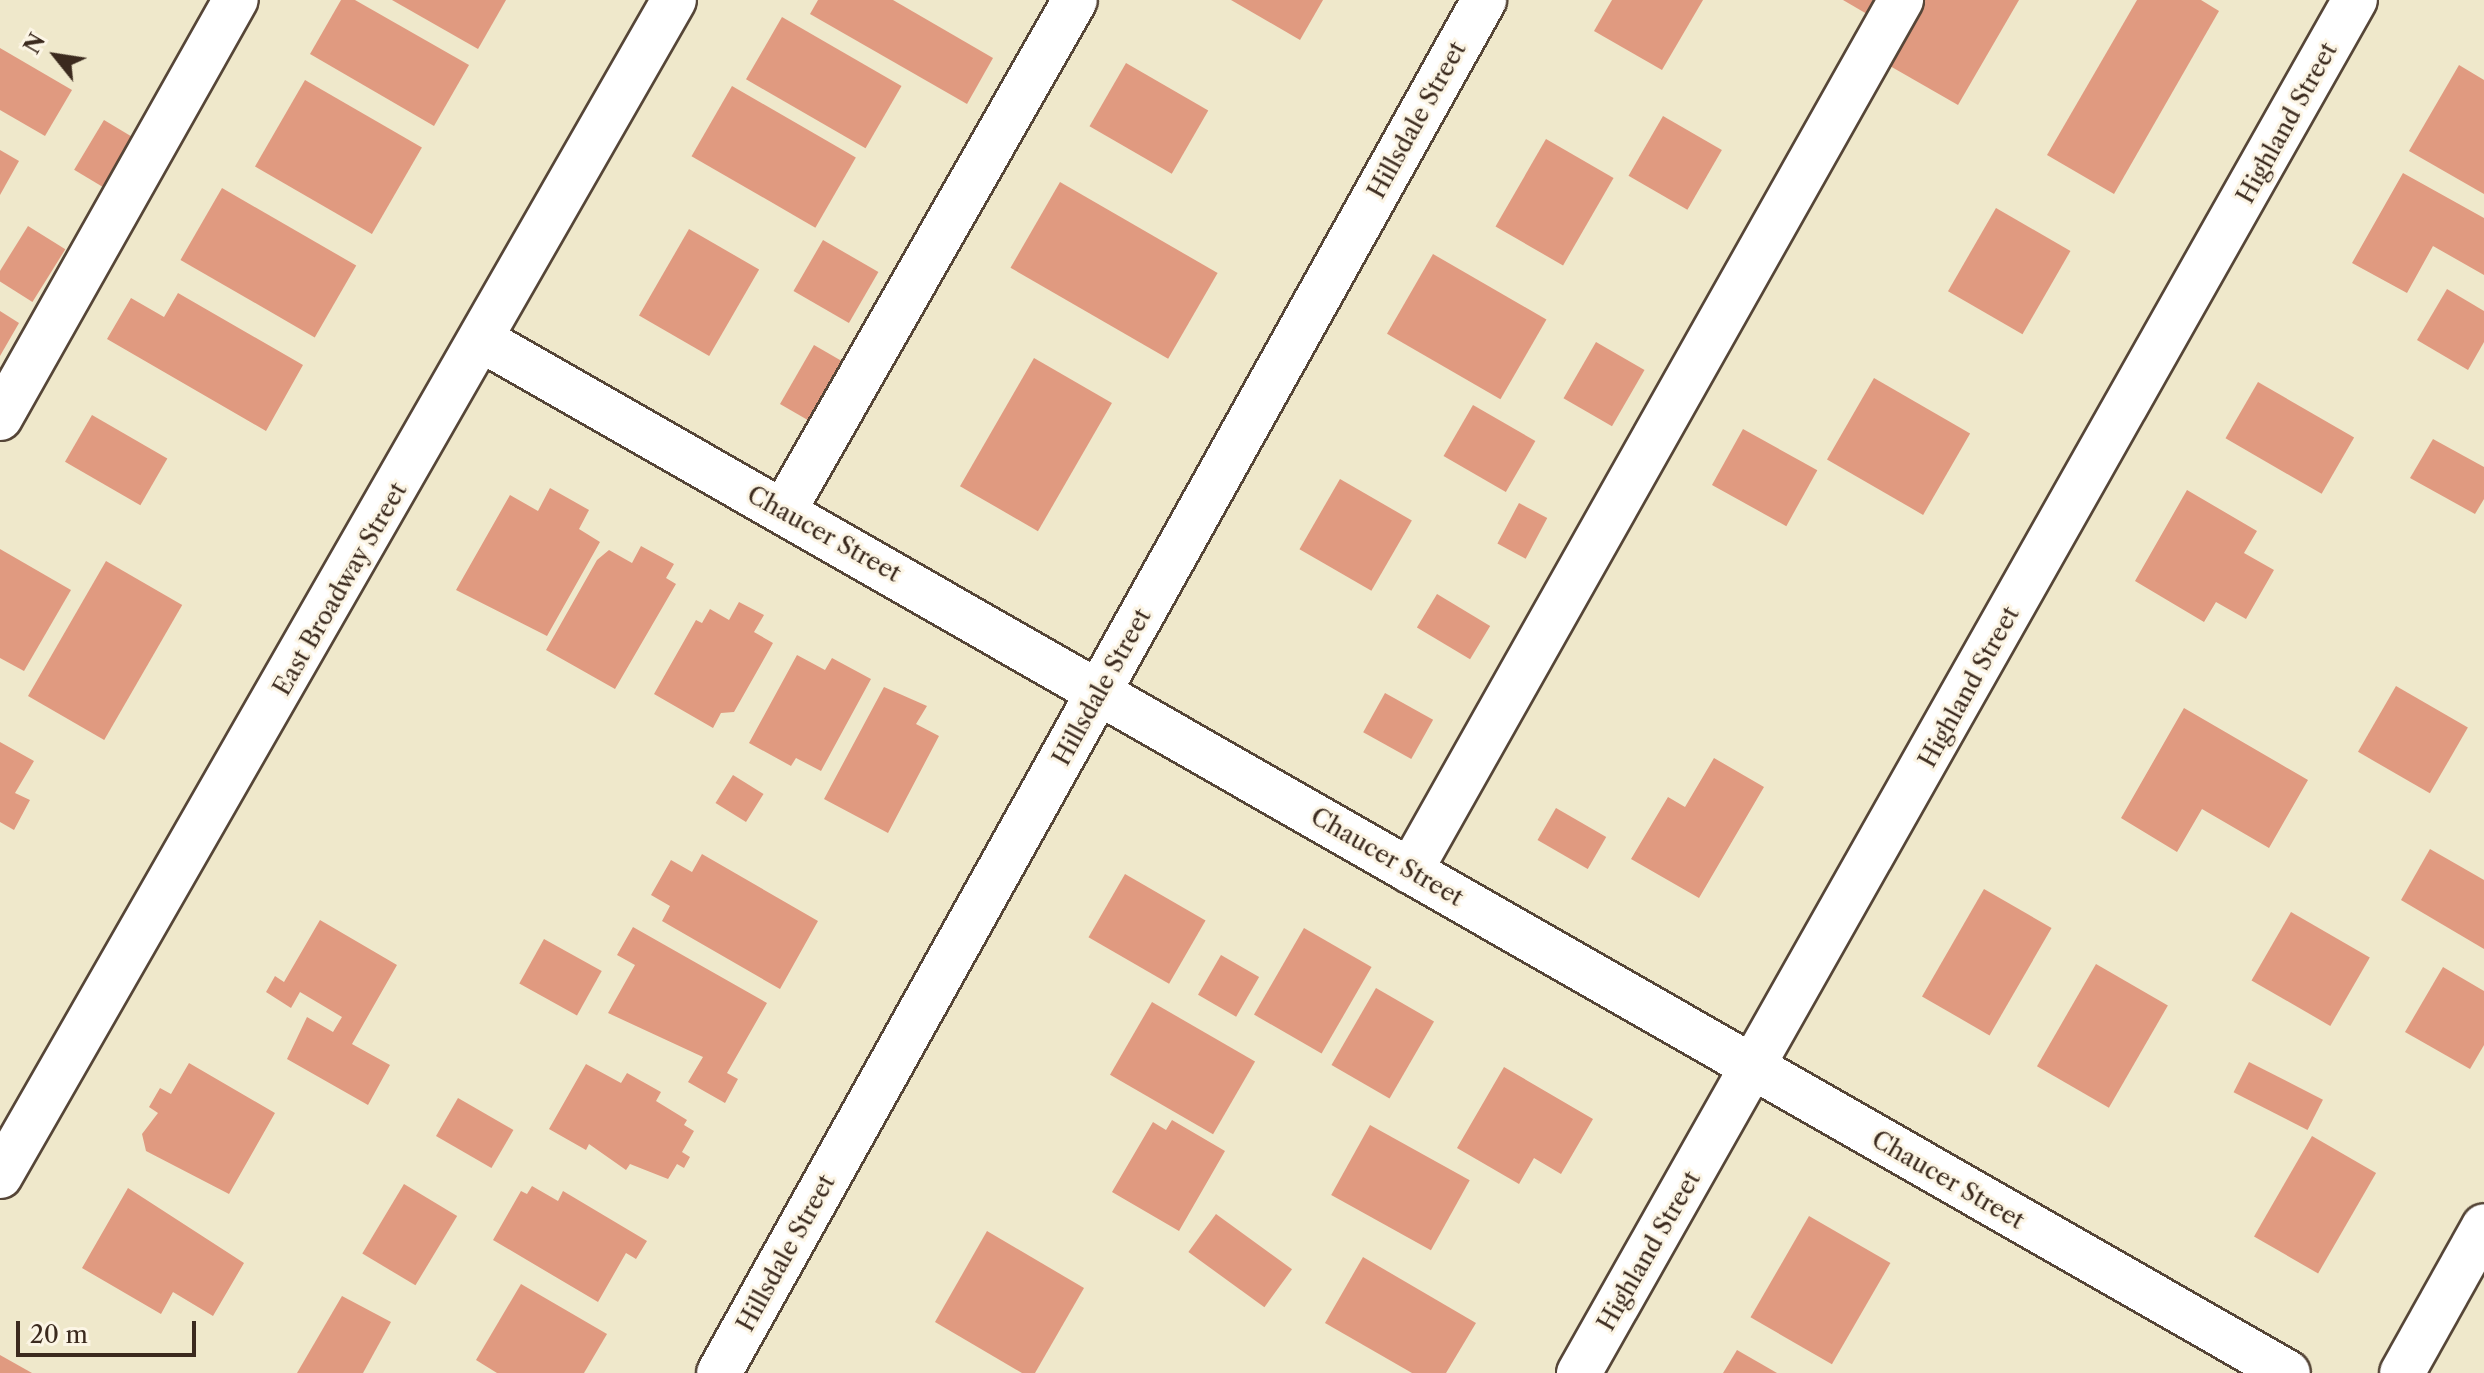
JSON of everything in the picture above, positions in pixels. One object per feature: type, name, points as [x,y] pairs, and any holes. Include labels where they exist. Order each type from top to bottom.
[{"type":"street","points":[[0,418],[236,0]]},
{"type":"street","points":[[783,512],[1075,0]]},
{"type":"street","name":"Hillsdale Street","points":[[719,1373],[1484,0]]},
{"type":"street","points":[[1410,871],[1901,0]]},
{"type":"street","name":"Highland Street","points":[[1579,1373],[2355,0]]},
{"type":"street","name":"East Broadway Street","points":[[0,1176],[484,341],[666,3]]},
{"type":"street","name":"Chaucer Street","points":[[484,341],[1100,689],[1753,1070],[2288,1373]]},
{"type":"street","points":[[2402,1373],[2484,1226]]},
{"type":"building","points":[[341,0],[355,0],[469,65],[434,126],[310,54]]},
{"type":"building","points":[[392,0],[506,0],[478,49]]},
{"type":"building","points":[[818,0],[893,0],[993,58],[967,104],[810,14]]},
{"type":"building","points":[[1231,0],[1323,0],[1300,40]]},
{"type":"building","points":[[1612,0],[1703,0],[1662,70],[1594,31]]},
{"type":"building","points":[[1843,0],[1875,0],[1867,14]]},
{"type":"building","points":[[1919,0],[2019,0],[1958,105],[1883,62]]},
{"type":"building","points":[[2137,0],[2201,0],[2219,11],[2114,194],[2047,155]]},
{"type":"building","points":[[782,17],[902,86],[866,148],[746,79]]},
{"type":"building","points":[[0,48],[72,90],[45,136],[0,110]]},
{"type":"building","points":[[1126,63],[1208,110],[1172,174],[1090,126]]},
{"type":"building","points":[[2459,65],[2484,80],[2484,194],[2409,151]]},
{"type":"building","points":[[305,80],[422,148],[372,234],[255,167]]},
{"type":"building","points":[[732,86],[856,158],[815,228],[692,156]]},
{"type":"building","points":[[1663,116],[1722,150],[1687,210],[1628,176]]},
{"type":"building","points":[[104,120],[134,138],[104,188],[74,170]]},
{"type":"building","points":[[1546,139],[1614,178],[1563,265],[1496,226]]},
{"type":"building","points":[[0,150],[19,161],[0,195]]},
{"type":"building","points":[[2403,173],[2484,218],[2484,275],[2433,246],[2407,293],[2352,263]]},
{"type":"building","points":[[1060,182],[1218,273],[1168,359],[1010,268]]},
{"type":"building","points":[[222,188],[356,265],[315,337],[180,260]]},
{"type":"building","points":[[1996,208],[2070,251],[2022,334],[1948,291]]},
{"type":"building","points":[[28,226],[65,249],[32,302],[0,282],[0,271]]},
{"type":"building","points":[[689,229],[759,270],[709,356],[639,316]]},
{"type":"building","points":[[823,240],[878,272],[849,323],[794,291]]},
{"type":"building","points":[[1433,254],[1546,320],[1500,399],[1387,334]]},
{"type":"building","points":[[2447,289],[2484,311],[2484,342],[2468,370],[2417,340]]},
{"type":"building","points":[[178,293],[303,365],[266,431],[107,339],[131,298],[164,317]]},
{"type":"building","points":[[0,311],[19,323],[0,356]]},
{"type":"building","points":[[1596,342],[1644,370],[1612,426],[1564,398]]},
{"type":"building","points":[[814,345],[848,364],[814,423],[780,404]]},
{"type":"building","points":[[1034,358],[1112,403],[1038,531],[960,486]]},
{"type":"building","points":[[1874,378],[1970,434],[1923,515],[1827,459]]},
{"type":"building","points":[[2258,382],[2354,438],[2322,494],[2226,438]]},
{"type":"building","points":[[1473,405],[1535,441],[1506,492],[1444,456]]},
{"type":"building","points":[[92,415],[167,458],[140,505],[65,462]]},
{"type":"building","points":[[1743,429],[1817,470],[1786,526],[1712,485]]},
{"type":"building","points":[[2433,439],[2484,467],[2484,499],[2475,514],[2410,478]]},
{"type":"building","points":[[1340,479],[1412,520],[1371,591],[1300,549]]},
{"type":"building","points":[[550,488],[589,510],[579,529],[600,542],[547,636],[456,590],[510,495],[538,511]]},
{"type":"building","points":[[2187,490],[2257,531],[2244,553],[2274,570],[2246,619],[2216,602],[2204,622],[2135,581]]},
{"type":"building","points":[[1519,503],[1547,518],[1526,559],[1497,544]]},
{"type":"building","points":[[641,546],[674,564],[666,578],[676,584],[615,689],[546,650],[597,560],[609,550],[632,563]]},
{"type":"building","points":[[0,549],[71,590],[24,671],[0,658]]},
{"type":"building","points":[[106,561],[182,605],[104,740],[28,696]]},
{"type":"building","points":[[1437,594],[1490,626],[1470,659],[1417,627]]},
{"type":"building","points":[[739,602],[764,615],[754,632],[773,643],[734,712],[721,713],[713,728],[654,694],[696,620],[702,623],[710,609],[729,620]]},
{"type":"building","points":[[797,655],[825,670],[832,658],[871,679],[821,771],[796,758],[791,766],[749,743]]},
{"type":"building","points":[[2396,686],[2468,728],[2430,793],[2358,752]]},
{"type":"building","points":[[884,687],[927,706],[916,724],[939,736],[888,833],[824,799]]},
{"type":"building","points":[[1385,693],[1433,720],[1411,759],[1363,732]]},
{"type":"building","points":[[2184,708],[2308,780],[2269,848],[2202,809],[2177,852],[2121,818]]},
{"type":"building","points":[[0,742],[34,761],[15,793],[30,800],[14,830],[0,822]]},
{"type":"building","points":[[1714,758],[1764,787],[1699,898],[1631,859],[1668,797],[1685,807]]},
{"type":"building","points":[[733,775],[764,794],[746,822],[716,803]]},
{"type":"building","points":[[1556,808],[1606,837],[1588,869],[1538,840]]},
{"type":"building","points":[[2430,849],[2484,880],[2484,949],[2401,900]]},
{"type":"building","points":[[702,854],[818,921],[780,989],[662,921],[670,906],[651,895],[671,860],[692,872]]},
{"type":"building","points":[[1125,874],[1206,921],[1169,984],[1088,937]]},
{"type":"building","points":[[1984,889],[2052,928],[1990,1035],[1922,996]]},
{"type":"building","points":[[2291,912],[2370,958],[2330,1026],[2252,980]]},
{"type":"building","points":[[320,920],[397,965],[352,1044],[390,1065],[368,1105],[287,1059],[307,1017],[333,1032],[342,1017],[300,992],[291,1008],[266,992],[275,976],[284,982]]},
{"type":"building","points":[[633,927],[767,1003],[727,1073],[738,1079],[725,1103],[688,1082],[703,1057],[608,1013],[635,965],[617,955]]},
{"type":"building","points":[[1304,928],[1372,967],[1322,1054],[1254,1015]]},
{"type":"building","points":[[544,939],[602,971],[577,1016],[519,984]]},
{"type":"building","points":[[1221,955],[1259,977],[1236,1017],[1198,995]]},
{"type":"building","points":[[2096,964],[2168,1006],[2109,1108],[2037,1066]]},
{"type":"building","points":[[2443,967],[2484,991],[2484,1045],[2470,1069],[2405,1032]]},
{"type":"building","points":[[1376,988],[1434,1022],[1390,1099],[1332,1065]]},
{"type":"building","points":[[1152,1002],[1255,1062],[1213,1134],[1110,1075]]},
{"type":"building","points":[[2249,1062],[2323,1100],[2308,1130],[2234,1092]]},
{"type":"building","points":[[189,1063],[275,1113],[229,1194],[146,1151],[142,1134],[158,1113],[149,1107],[160,1088],[171,1094]]},
{"type":"building","points":[[586,1064],[621,1083],[627,1073],[661,1092],[656,1101],[687,1120],[684,1125],[694,1131],[682,1152],[690,1157],[684,1168],[677,1164],[668,1179],[630,1164],[626,1170],[589,1144],[586,1150],[549,1129]]},
{"type":"building","points":[[1504,1067],[1593,1119],[1561,1174],[1534,1158],[1519,1184],[1457,1148]]},
{"type":"building","points":[[458,1098],[513,1130],[491,1168],[436,1136]]},
{"type":"building","points":[[1172,1120],[1225,1151],[1179,1231],[1112,1192],[1153,1122],[1166,1130]]},
{"type":"building","points":[[1370,1125],[1470,1180],[1431,1250],[1331,1195]]},
{"type":"building","points":[[2312,1136],[2376,1173],[2318,1273],[2254,1236]]},
{"type":"building","points":[[404,1184],[457,1216],[415,1285],[362,1253]]},
{"type":"building","points":[[532,1186],[558,1201],[563,1191],[647,1241],[636,1259],[626,1253],[598,1302],[493,1240],[521,1191],[527,1194]]},
{"type":"building","points":[[128,1188],[244,1263],[213,1316],[173,1292],[161,1314],[82,1268]]},
{"type":"building","points":[[1216,1214],[1292,1269],[1264,1307],[1188,1252]]},
{"type":"building","points":[[1809,1216],[1890,1263],[1832,1364],[1750,1317]]},
{"type":"building","points":[[987,1231],[1084,1288],[1035,1373],[1022,1373],[935,1322]]},
{"type":"building","points":[[1363,1257],[1476,1323],[1446,1373],[1412,1373],[1325,1323]]},
{"type":"building","points":[[521,1284],[607,1334],[584,1373],[497,1373],[476,1360]]},
{"type":"building","points":[[342,1296],[391,1322],[363,1373],[297,1373]]},
{"type":"building","points":[[1737,1350],[1777,1373],[1723,1373]]},
{"type":"building","points":[[0,1355],[32,1373],[0,1373]]}]
